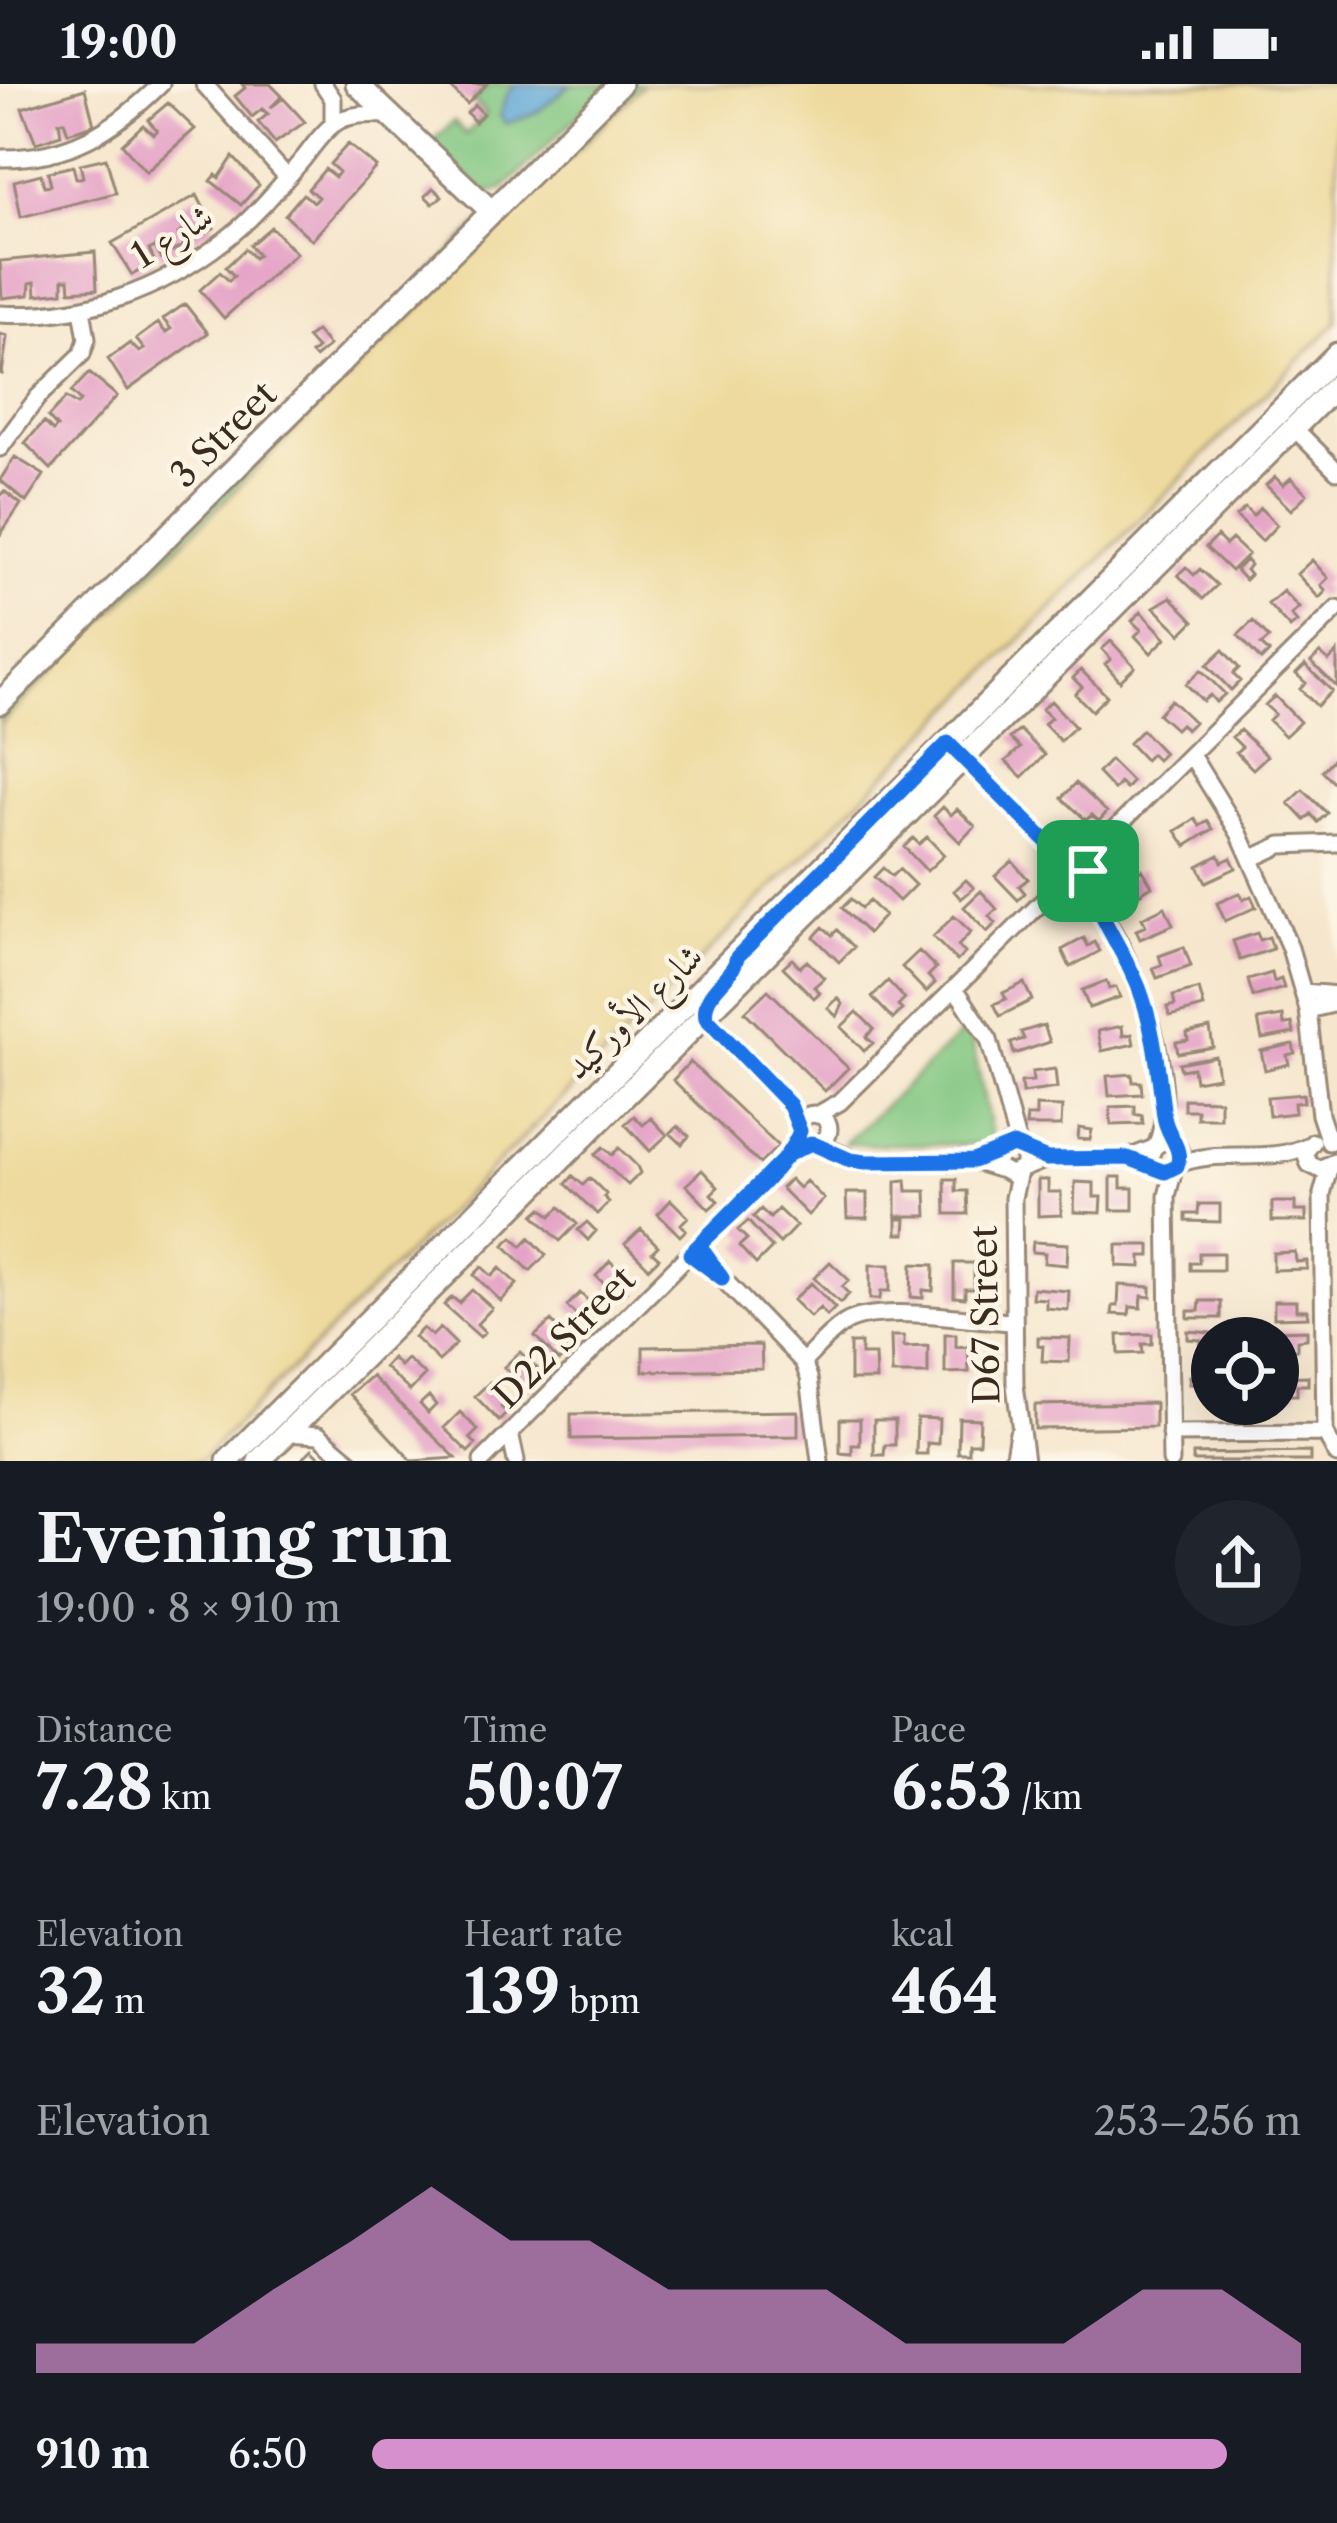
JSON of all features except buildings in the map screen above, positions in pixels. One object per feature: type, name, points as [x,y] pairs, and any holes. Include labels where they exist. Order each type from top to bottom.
[{"type":"street","points":[[0,158],[66,151],[99,137],[161,84]]},
{"type":"street","points":[[204,84],[287,177]]},
{"type":"street","points":[[322,84],[333,99],[333,124],[365,114],[388,115]]},
{"type":"street","points":[[357,84],[492,212]]},
{"type":"street","name":"3 Street","points":[[0,703],[620,84]]},
{"type":"street","name":"شارع 1","points":[[0,314],[82,309],[128,297],[195,262],[229,237],[333,124]]},
{"type":"street","points":[[0,448],[38,397],[82,354],[87,331],[82,309]]},
{"type":"street","name":"شارع الأوركيد","points":[[228,1461],[737,957],[1294,428],[1328,378],[1337,354]]},
{"type":"street","name":"شارع الأوركيد","points":[[259,1461],[706,1018],[956,751],[1328,378]]},
{"type":"street","points":[[1294,428],[1337,471]]},
{"type":"street","name":"D22 Street","points":[[485,1460],[1337,609]]},
{"type":"street","points":[[956,751],[1047,842],[1095,901],[1131,968],[1148,1014],[1164,1118],[1171,1461]]},
{"type":"street","points":[[1186,760],[1211,790],[1251,859],[1282,925],[1308,1010],[1324,1154],[1330,1310],[1325,1433],[1337,1455]]},
{"type":"street","points":[[1251,859],[1281,845],[1337,843]]},
{"type":"street","points":[[737,957],[732,972],[707,999],[706,1018],[836,1152],[850,1160],[1324,1154]]},
{"type":"street","points":[[955,988],[989,1040],[1004,1086],[1011,1160]]},
{"type":"street","points":[[1304,992],[1337,999]]},
{"type":"street","points":[[1308,1010],[1337,999]]},
{"type":"street","name":"D67 Street","points":[[1011,1160],[1018,1430],[1024,1461]]},
{"type":"street","points":[[694,1249],[802,1362],[809,1378],[820,1461]]},
{"type":"street","points":[[802,1362],[857,1318],[1014,1315]]},
{"type":"street","points":[[319,1401],[327,1439]]},
{"type":"street","name":"D67 Street","points":[[1013,1461],[1018,1430]]},
{"type":"street","points":[[286,1433],[311,1432],[327,1439],[350,1461]]},
{"type":"street","points":[[510,1433],[516,1461]]},
{"type":"street","points":[[1170,1435],[1325,1433]]},
{"type":"street","points":[[809,1461],[814,1434]]},
{"type":"green space","points":[[490,84],[610,84],[502,190],[486,193],[431,143],[454,121],[466,134],[486,114],[473,100]]},
{"type":"green space","points":[[620,84],[650,84],[0,736],[0,703]]},
{"type":"green space","points":[[969,1026],[994,1145],[844,1144]]},
{"type":"sand","points":[[644,84],[1337,84],[1337,322],[200,1461],[0,1461],[0,725]]},
{"type":"water","points":[[516,84],[571,84],[539,111],[506,124],[500,116]]},
{"type":"route","points":[[1088,871],[1081,860],[1047,842],[948,743],[737,957],[732,972],[707,999],[706,1018],[790,1105],[800,1131],[789,1154],[690,1254],[722,1278],[699,1245],[789,1154],[811,1143],[866,1162],[973,1161],[1013,1145],[1047,1159],[1128,1158],[1165,1172],[1177,1166],[1180,1154],[1164,1118],[1148,1014],[1121,946],[1091,893],[1088,871]]}]
